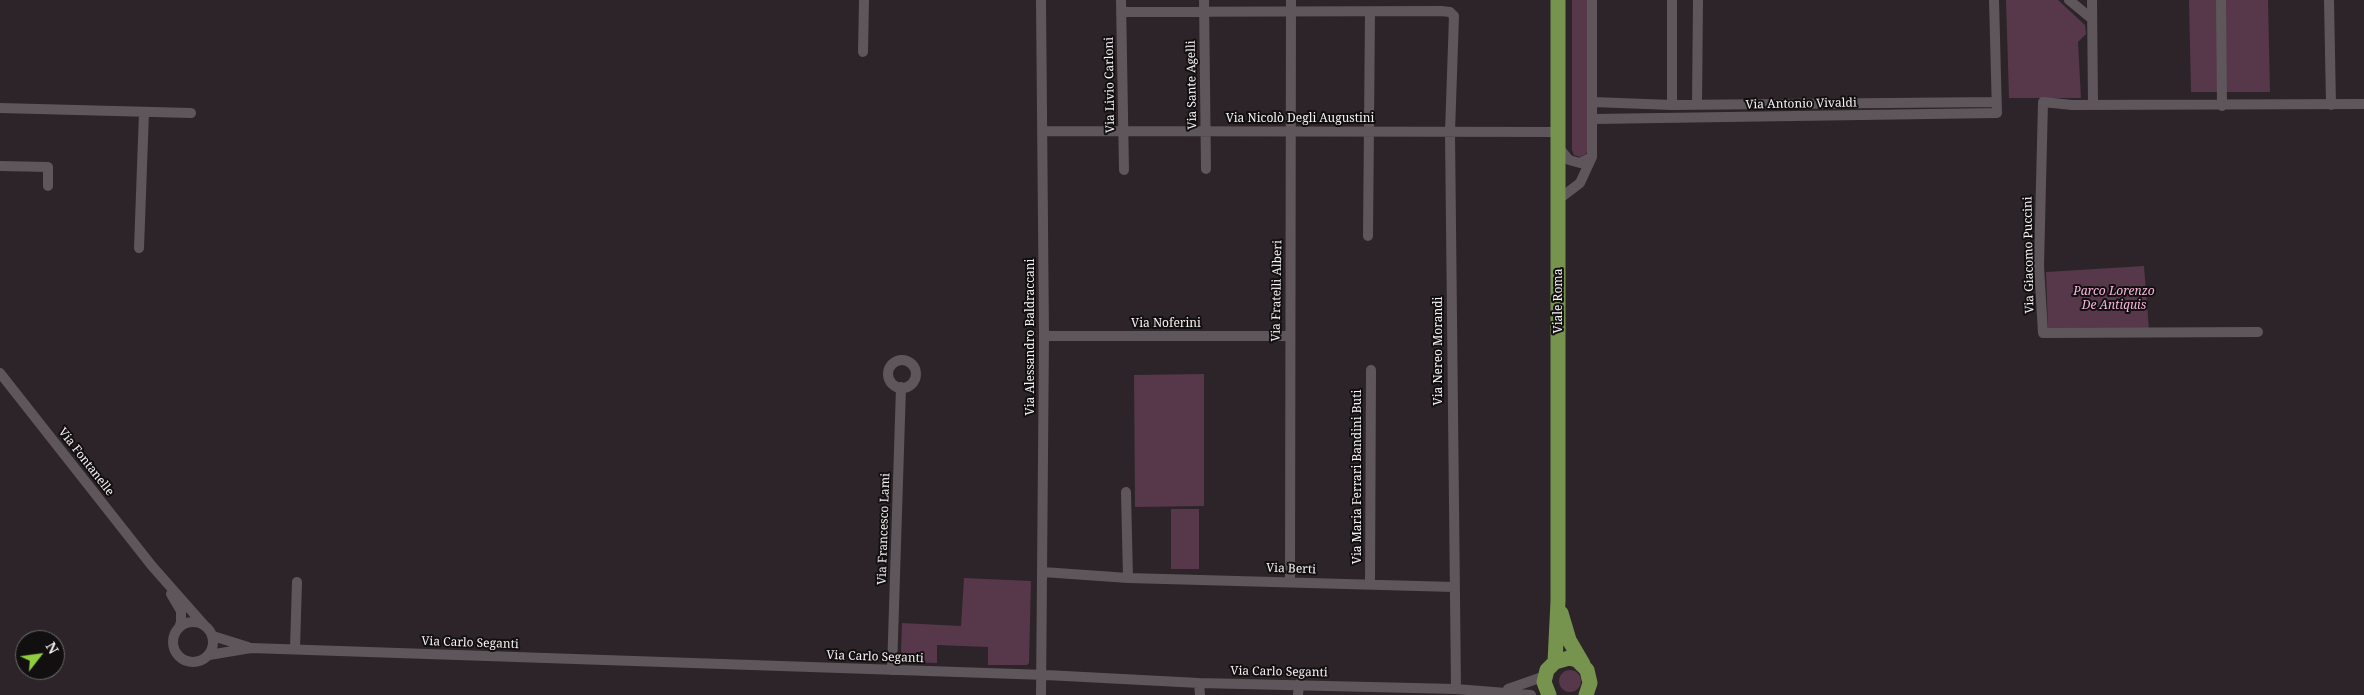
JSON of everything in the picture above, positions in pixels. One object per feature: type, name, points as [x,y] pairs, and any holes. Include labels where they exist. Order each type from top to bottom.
[{"type":"main road","name":"Viale Roma","points":[[1555,662],[1558,603],[1558,0]]},
{"type":"main road","name":"Viale Roma","points":[[1558,603],[1569,640],[1590,676],[1590,684],[1586,695]]},
{"type":"main road","points":[[1545,694],[1545,676],[1555,662],[1569,658],[1583,664]]},
{"type":"street","points":[[863,52],[864,0]]},
{"type":"street","name":"Via Alessandro Baldraccani","points":[[1041,0],[1044,336],[1041,695]]},
{"type":"street","name":"Via Livio Carloni","points":[[1121,0],[1124,170]]},
{"type":"street","name":"Via Sante Agelli","points":[[1204,0],[1206,169]]},
{"type":"street","name":"Via Fratelli Alberi","points":[[1290,582],[1291,0]]},
{"type":"street","points":[[1559,199],[1580,183],[1592,157],[1592,0]]},
{"type":"street","points":[[1672,0],[1672,105]]},
{"type":"street","points":[[1697,105],[1698,0]]},
{"type":"street","points":[[1994,0],[1996,102]]},
{"type":"street","points":[[2069,0],[2092,19]]},
{"type":"street","points":[[2092,0],[2093,105]]},
{"type":"street","points":[[2221,0],[2222,106]]},
{"type":"street","points":[[2329,0],[2331,105]]},
{"type":"street","name":"Via Nereo Morandi","points":[[1370,12],[1441,11],[1452,14],[1454,21],[1450,132],[1454,587],[1461,691]]},
{"type":"street","points":[[1121,12],[1370,12],[1368,236]]},
{"type":"street","name":"Via Antonio Vivaldi","points":[[1593,102],[1672,105],[1996,102],[1997,113],[1593,119]]},
{"type":"street","name":"Via Giacomo Puccini","points":[[2258,332],[2043,333],[2039,266],[2043,102],[2093,105],[2222,106],[2364,104]]},
{"type":"street","points":[[0,108],[191,113]]},
{"type":"street","points":[[139,248],[144,112]]},
{"type":"street","name":"Via Nicolò Degli Augustini","points":[[1042,131],[1558,132]]},
{"type":"street","points":[[1559,148],[1570,160],[1580,163],[1592,157]]},
{"type":"street","points":[[0,166],[48,167],[48,186]]},
{"type":"street","name":"Via Noferini","points":[[1044,336],[1289,336]]},
{"type":"street","name":"Via Maria Ferrari Bandini Buti","points":[[1370,370],[1370,584]]},
{"type":"street","name":"Via Fontanelle","points":[[0,374],[152,566],[205,626]]},
{"type":"street","name":"Via Francesco Lami","points":[[892,670],[901,388]]},
{"type":"street","points":[[1126,492],[1128,578]]},
{"type":"street","name":"Via Fontanelle","points":[[152,566],[181,611],[182,622],[179,628]]},
{"type":"street","name":"Via Berti","points":[[1043,572],[1128,578],[1454,587]]},
{"type":"street","points":[[295,649],[297,582]]},
{"type":"street","points":[[193,622],[205,626],[213,636],[214,644],[209,655],[200,661],[194,662],[180,657],[173,643],[174,636],[179,628],[193,622]]},
{"type":"street","name":"Via Carlo Seganti","points":[[213,636],[251,648]]},
{"type":"street","name":"Via Carlo Seganti","points":[[209,655],[251,648],[295,649],[1040,675],[1199,683],[1299,684],[1387,691],[1497,691],[1532,695]]},
{"type":"street","name":"Via Carlo Seganti","points":[[1497,691],[1515,688],[1545,676]]},
{"type":"street","points":[[1199,683],[1200,695]]},
{"type":"street","points":[[1298,695],[1299,684]]},
{"type":"green space","points":[[1572,0],[1587,0],[1588,149],[1586,154],[1580,157],[1574,155],[1572,150]]},
{"type":"green space","points":[[2006,0],[2058,0],[2085,25],[2086,34],[2078,42],[2081,98],[2009,98]]},
{"type":"green space","points":[[2189,0],[2268,0],[2270,92],[2191,92]]},
{"type":"green space","name":"Parco Lorenzo De Antiquis","points":[[2144,266],[2149,330],[2048,329],[2046,272]]},
{"type":"green space","points":[[1204,374],[1204,506],[1135,507],[1134,375]]},
{"type":"green space","points":[[1171,509],[1199,509],[1199,569],[1171,569]]},
{"type":"green space","points":[[964,578],[1031,581],[1029,663],[1027,665],[988,665],[988,647],[937,645],[937,663],[908,662],[903,657],[901,651],[902,623],[961,626]]},
{"type":"green space","points":[[1570,670],[1578,673],[1581,681],[1578,689],[1570,692],[1562,689],[1559,681],[1562,673]]}]
